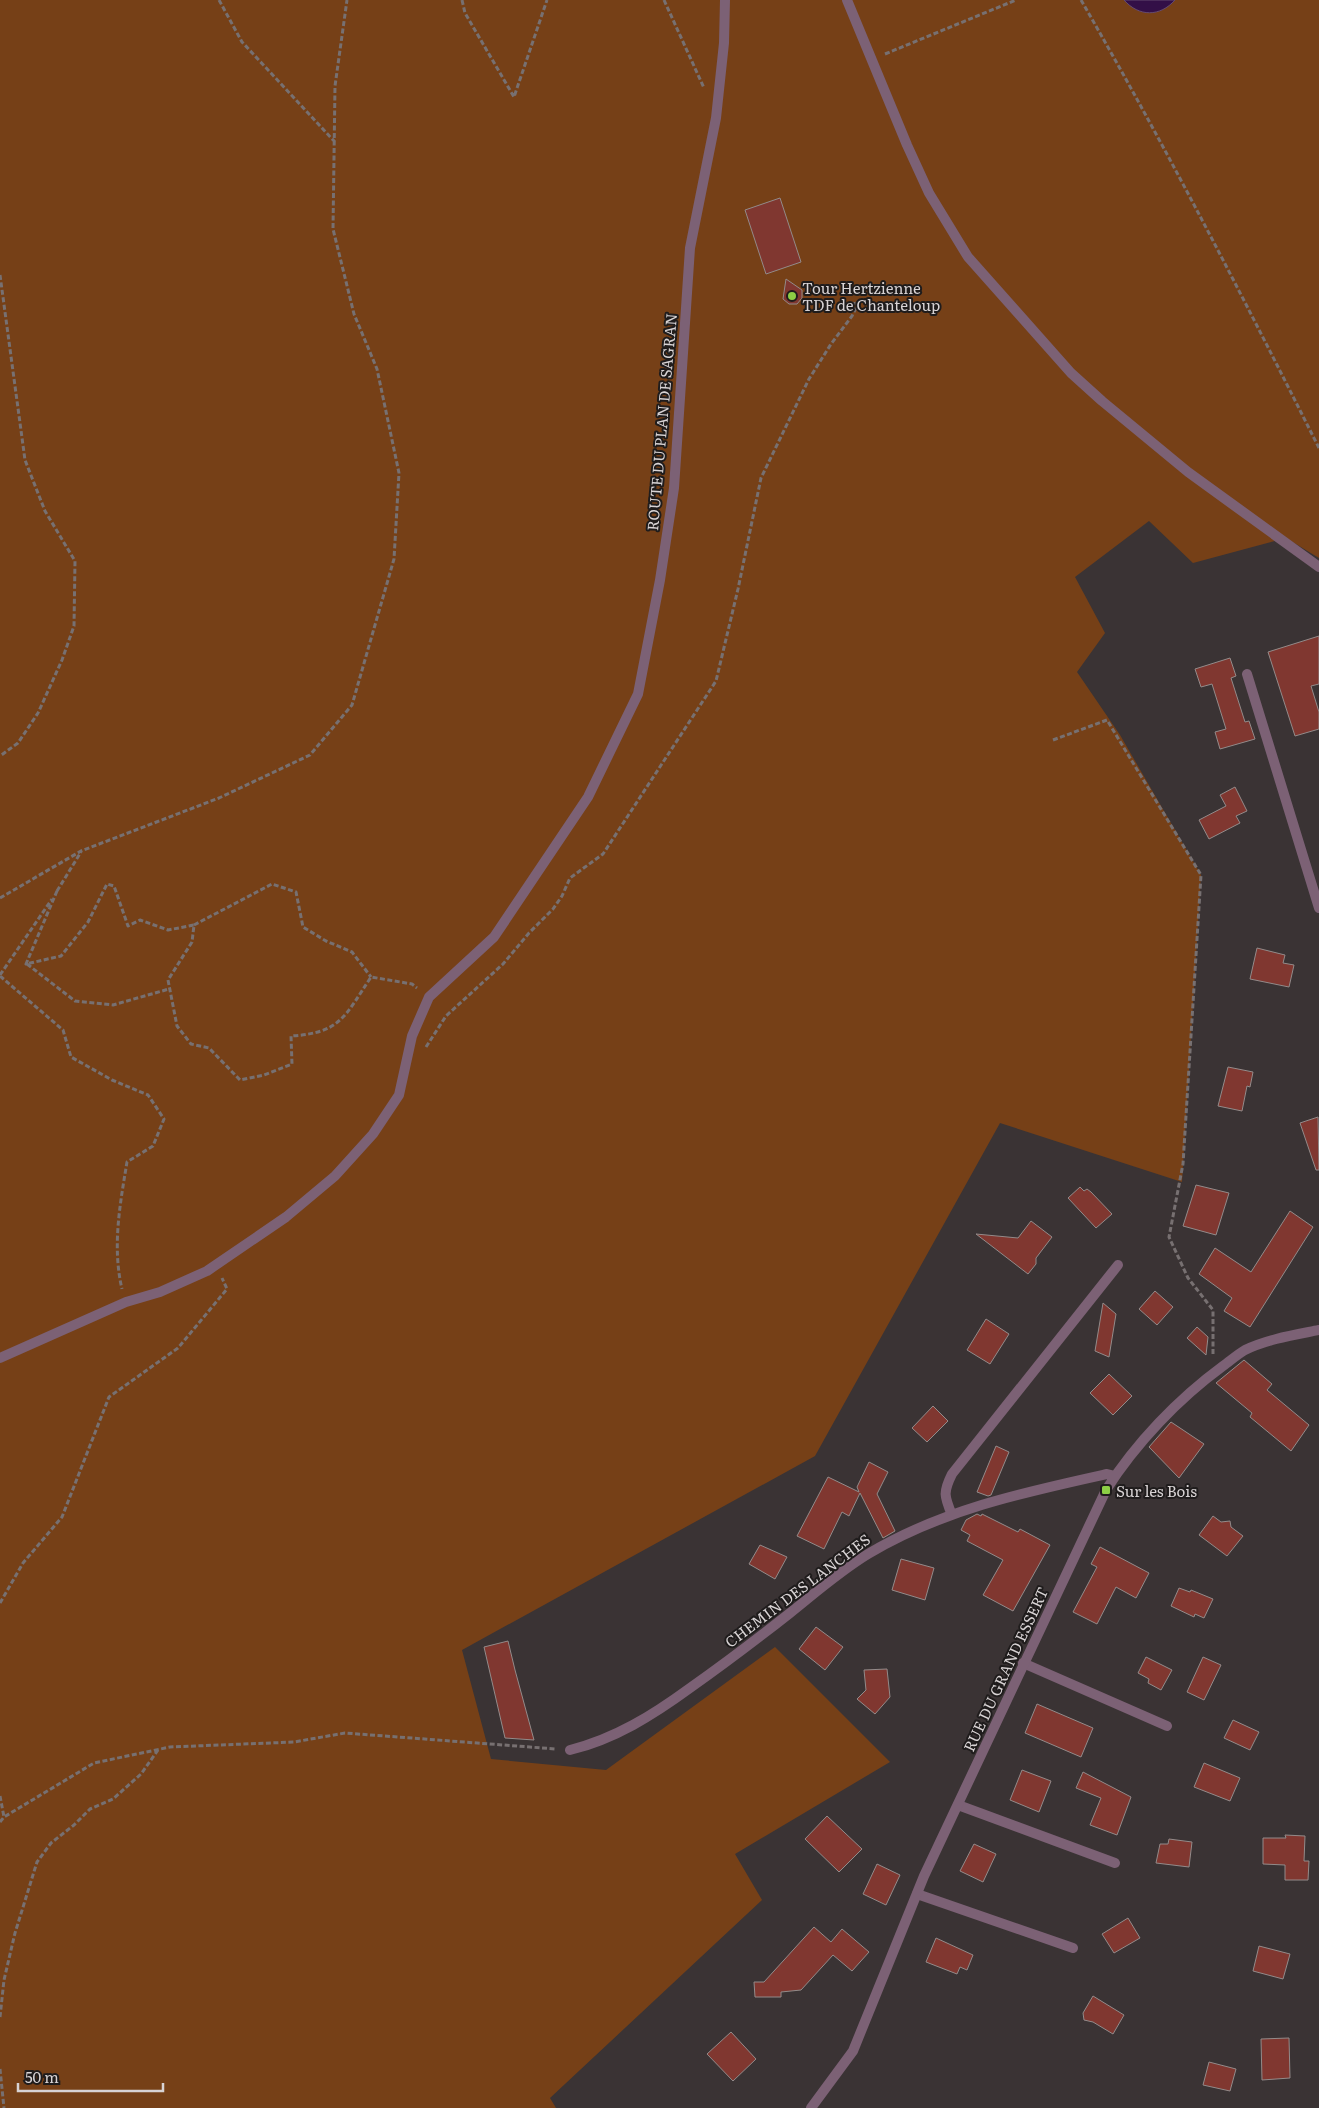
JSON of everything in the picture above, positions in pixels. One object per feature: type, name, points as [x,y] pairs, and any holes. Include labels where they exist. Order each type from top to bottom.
[{"type":"street","name":"ROUTE DU PLAN DE SAGRAN","points":[[0,1358],[126,1302],[160,1292],[216,1265],[286,1217],[335,1176],[373,1134],[398,1096],[412,1036],[429,997],[494,937],[588,797],[638,694],[660,580],[674,488],[690,248],[716,118],[724,43],[725,0]]},
{"type":"street","points":[[848,0],[929,193],[968,257],[1038,337],[1078,379],[1188,472],[1319,567]]},
{"type":"street","points":[[1247,674],[1319,908]]},
{"type":"street","points":[[952,1515],[944,1498],[946,1486],[952,1474],[1118,1265]]},
{"type":"street","name":"RUE DU GRAND ESSERT","points":[[811,2108],[854,2051],[917,1894],[1023,1663],[1106,1490],[1115,1476],[1163,1419],[1213,1373],[1244,1350],[1272,1340],[1319,1330]]},
{"type":"street","name":"CHEMIN DES LANCHES","points":[[570,1750],[621,1732],[653,1714],[747,1647],[867,1554],[909,1531],[1031,1490],[1107,1474],[1115,1476]]},
{"type":"street","points":[[1023,1663],[1167,1726]]},
{"type":"street","points":[[958,1805],[1115,1863]]},
{"type":"street","points":[[917,1894],[1072,1948]]},
{"type":"path","points":[[219,0],[242,42],[336,142]]},
{"type":"path","points":[[0,898],[81,852],[219,798],[310,755],[352,705],[394,560],[398,473],[377,369],[354,314],[333,229],[336,142],[335,86],[347,0]]},
{"type":"path","points":[[462,0],[465,13],[514,97],[547,0]]},
{"type":"path","points":[[664,0],[705,90]]},
{"type":"path","points":[[872,60],[1016,0]]},
{"type":"path","points":[[1081,0],[1141,104],[1234,280],[1319,448]]},
{"type":"path","points":[[0,275],[25,460],[45,511],[75,561],[74,626],[62,660],[33,720],[18,743],[0,756]]},
{"type":"path","points":[[423,1052],[446,1016],[503,964],[529,933],[553,909],[562,896],[570,878],[603,854],[716,681],[738,589],[761,478],[809,379],[831,344],[852,316],[855,310],[854,302]]},
{"type":"path","points":[[1053,740],[1107,720],[1200,875],[1183,1164],[1169,1238],[1188,1278],[1213,1310],[1213,1373]]},
{"type":"path","points":[[81,852],[0,976],[63,1030],[71,1057],[112,1080],[148,1095],[164,1119],[154,1146],[127,1162],[117,1222],[118,1273],[126,1302]]},
{"type":"path","points":[[26,964],[61,956],[88,922],[107,884],[114,886],[128,926],[140,920],[168,930],[194,925],[272,884],[296,892],[303,927],[326,941],[352,952],[371,977],[412,984],[429,997]]},
{"type":"path","points":[[26,964],[57,891]]},
{"type":"path","points":[[194,925],[192,942],[168,980],[176,1026],[191,1044],[209,1048],[240,1080],[264,1075],[292,1064],[291,1036],[315,1035],[343,1020],[371,977]]},
{"type":"path","points":[[26,964],[75,1001],[113,1005],[169,989]]},
{"type":"path","points":[[0,1603],[23,1562],[62,1516],[109,1397],[178,1348],[227,1289],[216,1265]]},
{"type":"path","points":[[0,1822],[4,1817],[94,1763],[158,1750],[294,1742],[345,1733],[570,1750]]},
{"type":"path","points":[[0,2017],[4,1980],[15,1934],[37,1862],[51,1843],[74,1825],[90,1809],[113,1799],[141,1774],[158,1750]]},
{"type":"path","points":[[0,1796],[4,1817]]},
{"type":"path","points":[[0,2069],[4,2108]]},
{"type":"shaded area","points":[[0,0],[1319,0],[1319,558],[1286,538],[1193,563],[1149,521],[1075,577],[1105,633],[1077,672],[1120,735],[1201,875],[1182,1182],[1000,1123],[815,1456],[462,1650],[491,1759],[606,1770],[775,1647],[890,1762],[735,1854],[762,1900],[550,2098],[556,2108],[0,2108]]},
{"type":"shaded area","points":[[1124,0],[1175,0],[1163,10],[1150,13],[1136,10]]},
{"type":"building","points":[[780,198],[801,262],[766,274],[745,210]]},
{"type":"building","name":"Tour Hertzienne TDF de Chanteloup","points":[[786,279],[802,290],[802,298],[797,304],[789,304],[783,299]]},
{"type":"building","points":[[1319,636],[1319,684],[1311,686],[1319,712],[1319,729],[1295,736],[1268,652]]},
{"type":"building","points":[[1230,658],[1236,676],[1231,678],[1245,722],[1249,721],[1255,739],[1220,749],[1215,732],[1226,729],[1212,684],[1201,687],[1195,669]]},
{"type":"building","points":[[1235,787],[1247,811],[1236,816],[1240,823],[1209,839],[1199,820],[1226,806],[1220,795]]},
{"type":"building","points":[[1257,948],[1285,955],[1283,963],[1294,965],[1289,987],[1250,979]]},
{"type":"building","points":[[1228,1067],[1253,1072],[1250,1087],[1247,1086],[1242,1111],[1218,1106]]},
{"type":"building","points":[[1318,1117],[1319,1170],[1316,1170],[1300,1123]]},
{"type":"building","points":[[1196,1185],[1229,1193],[1216,1235],[1183,1226]]},
{"type":"building","points":[[1080,1187],[1084,1191],[1087,1189],[1091,1192],[1112,1214],[1096,1228],[1068,1198]]},
{"type":"building","points":[[1290,1211],[1313,1227],[1250,1327],[1224,1311],[1232,1298],[1199,1274],[1215,1248],[1251,1272]]},
{"type":"building","points":[[1031,1221],[1052,1237],[1036,1258],[1036,1264],[1028,1274],[976,1234],[1018,1238]]},
{"type":"building","points":[[1155,1291],[1173,1307],[1157,1325],[1139,1309]]},
{"type":"building","points":[[1103,1303],[1116,1314],[1109,1357],[1095,1351]]},
{"type":"building","points":[[986,1319],[1009,1334],[990,1364],[967,1350]]},
{"type":"building","points":[[1197,1327],[1208,1337],[1206,1355],[1187,1338]]},
{"type":"building","points":[[1244,1360],[1272,1384],[1267,1390],[1309,1425],[1291,1451],[1250,1417],[1252,1413],[1216,1383]]},
{"type":"building","points":[[1109,1374],[1132,1396],[1113,1415],[1090,1393]]},
{"type":"building","points":[[933,1406],[948,1421],[927,1442],[912,1428]]},
{"type":"building","points":[[1171,1422],[1204,1444],[1179,1478],[1149,1447]]},
{"type":"building","points":[[996,1446],[1009,1452],[991,1495],[988,1496],[977,1492]]},
{"type":"building","points":[[869,1462],[888,1472],[877,1494],[895,1531],[883,1538],[860,1493],[849,1516],[842,1512],[824,1549],[797,1536],[828,1477],[859,1492],[857,1487]]},
{"type":"building","points":[[977,1514],[981,1516],[982,1514],[1018,1532],[1020,1529],[1050,1545],[1013,1611],[983,1595],[1003,1560],[967,1541],[970,1535],[961,1530],[966,1520]]},
{"type":"building","points":[[1213,1516],[1221,1522],[1230,1521],[1231,1527],[1243,1536],[1227,1556],[1199,1535]]},
{"type":"building","points":[[760,1545],[787,1557],[775,1579],[749,1564]]},
{"type":"building","points":[[1100,1547],[1149,1573],[1136,1598],[1116,1587],[1097,1624],[1073,1612],[1097,1567],[1091,1564]]},
{"type":"building","points":[[901,1559],[934,1568],[925,1600],[892,1590]]},
{"type":"building","points":[[1179,1588],[1190,1592],[1191,1590],[1213,1599],[1204,1618],[1195,1614],[1194,1617],[1171,1606]]},
{"type":"building","points":[[816,1627],[843,1647],[825,1670],[799,1649]]},
{"type":"building","points":[[508,1641],[534,1740],[505,1738],[484,1647]]},
{"type":"building","points":[[1146,1657],[1172,1670],[1161,1690],[1148,1683],[1149,1679],[1138,1673]]},
{"type":"building","points":[[1203,1657],[1221,1665],[1204,1700],[1187,1692]]},
{"type":"building","points":[[887,1669],[890,1697],[875,1714],[857,1699],[866,1690],[864,1670]]},
{"type":"building","points":[[1037,1704],[1093,1728],[1081,1757],[1025,1733]]},
{"type":"building","points":[[1233,1720],[1259,1732],[1250,1750],[1224,1738]]},
{"type":"building","points":[[1204,1763],[1240,1778],[1230,1801],[1194,1787]]},
{"type":"building","points":[[1022,1770],[1051,1781],[1039,1812],[1010,1800]]},
{"type":"building","points":[[1083,1772],[1131,1797],[1117,1835],[1090,1825],[1101,1798],[1076,1788]]},
{"type":"building","points":[[827,1816],[862,1849],[839,1872],[805,1839]]},
{"type":"building","points":[[1285,1835],[1305,1836],[1304,1861],[1309,1861],[1308,1880],[1285,1880],[1285,1865],[1263,1864],[1263,1838],[1286,1838]]},
{"type":"building","points":[[1169,1839],[1192,1842],[1189,1867],[1156,1863],[1160,1844],[1168,1844]]},
{"type":"building","points":[[974,1844],[996,1854],[983,1882],[960,1871]]},
{"type":"building","points":[[877,1864],[900,1875],[886,1905],[863,1894]]},
{"type":"building","points":[[1128,1918],[1140,1938],[1114,1953],[1102,1934]]},
{"type":"building","points":[[814,1927],[831,1942],[842,1929],[869,1952],[852,1971],[833,1955],[801,1990],[781,1992],[781,1997],[755,1997],[754,1982],[764,1982]]},
{"type":"building","points":[[936,1938],[973,1955],[967,1970],[960,1967],[957,1974],[926,1962]]},
{"type":"building","points":[[1259,1946],[1290,1954],[1283,1979],[1253,1971]]},
{"type":"building","points":[[1093,1996],[1124,2015],[1113,2034],[1093,2022],[1084,2020],[1083,2013]]},
{"type":"building","points":[[731,2032],[756,2059],[733,2081],[707,2054]]},
{"type":"building","points":[[1289,2038],[1290,2078],[1262,2080],[1261,2039]]},
{"type":"building","points":[[1209,2062],[1236,2069],[1230,2091],[1203,2085]]},
{"type":"place","name":"Tour Hertzienne TDF de Chanteloup","points":[[792,296]]},
{"type":"place","name":"Sur les Bois","points":[[1106,1490]]}]
